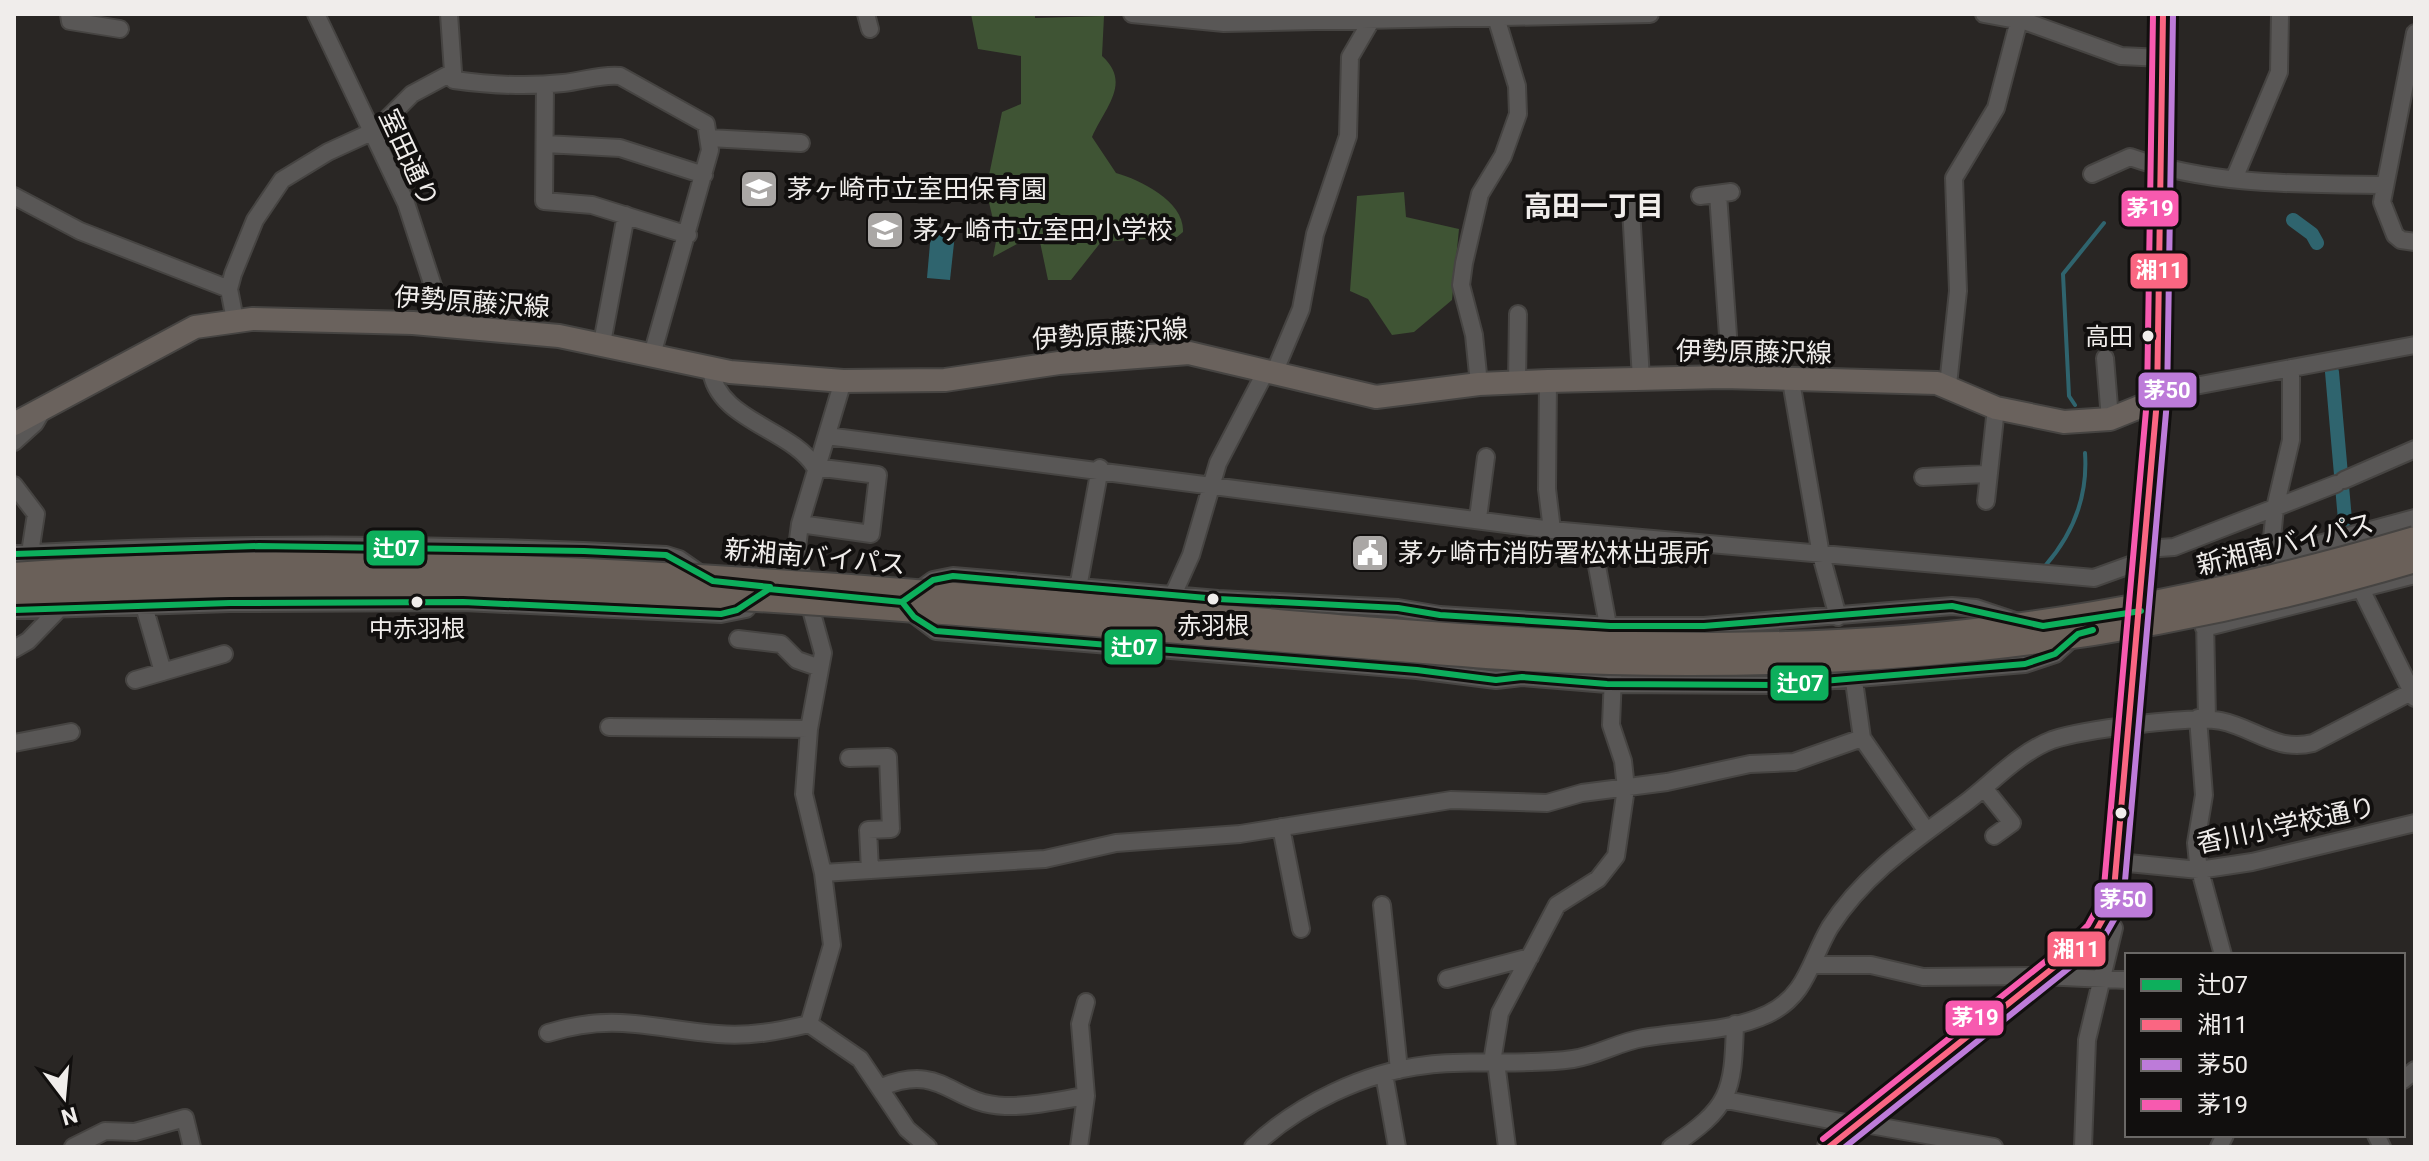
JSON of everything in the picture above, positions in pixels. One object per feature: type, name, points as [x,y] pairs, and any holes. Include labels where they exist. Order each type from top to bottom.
[{"type":"highway","name":"新湘南バイパス","points":[[14,575],[265,563],[508,566],[722,578],[1522,639],[1675,646],[1788,644],[1955,633],[2086,616],[2258,582],[2415,556]]},
{"type":"highway","name":"新湘南バイパス","points":[[17,608],[312,582],[507,585],[654,592],[1528,659],[1644,664],[1796,663],[1945,654],[2112,632],[2262,601],[2415,556]]},
{"type":"main road","points":[[1829,1147],[2083,944],[2106,916],[2113,901],[2157,400],[2163,14]]},
{"type":"main road","name":"伊勢原藤沢線","points":[[14,424],[182,333],[208,323],[235,320],[446,326],[602,343],[711,369],[843,381],[945,380],[1059,363],[1178,353],[1205,356],[1376,397],[1479,384],[1641,379],[1731,378],[1948,385],[1996,408],[2064,422],[2110,419],[2157,400]]},
{"type":"main road","points":[[2140,616],[2209,611],[2415,556]]},
{"type":"street","points":[[69,14],[70,21],[120,29]]},
{"type":"street","name":"室田通り","points":[[316,14],[406,203],[446,326]]},
{"type":"street","points":[[449,14],[454,80],[545,85],[607,75],[620,76],[706,124],[710,150],[652,355]]},
{"type":"street","points":[[1132,14],[1175,17],[1352,17],[1371,21],[1650,14]]},
{"type":"street","points":[[1984,14],[2018,24],[2037,20],[2121,56],[2162,58]]},
{"type":"street","points":[[2234,179],[2279,72],[2280,14]]},
{"type":"street","points":[[1479,384],[1474,335],[1461,285],[1464,263],[1480,194],[1503,156],[1518,114],[1517,86],[1495,16]]},
{"type":"street","points":[[1157,649],[1168,594],[1191,555],[1209,487],[1301,309],[1315,234],[1348,136],[1350,57],[1371,21]]},
{"type":"street","points":[[1948,385],[1958,291],[1953,187],[1996,108],[2018,24]]},
{"type":"street","points":[[2415,33],[2382,202],[2395,235],[2415,242]]},
{"type":"street","points":[[235,320],[229,289],[255,220],[282,180],[376,130],[412,94],[453,72]]},
{"type":"street","points":[[545,85],[544,201],[592,205],[688,235]]},
{"type":"street","points":[[709,138],[801,143]]},
{"type":"street","points":[[545,144],[620,148],[704,175]]},
{"type":"street","points":[[2092,174],[2130,157],[2161,168],[2251,183],[2385,185]]},
{"type":"street","points":[[1700,196],[1724,193],[1731,378]]},
{"type":"street","points":[[14,196],[80,231],[229,289]]},
{"type":"street","points":[[1631,209],[1641,379]]},
{"type":"street","points":[[602,343],[626,215]]},
{"type":"street","points":[[1517,382],[1518,314]]},
{"type":"street","points":[[2157,400],[2195,386],[2415,345]]},
{"type":"street","points":[[2105,358],[2110,419]]},
{"type":"street","points":[[2270,558],[2275,508],[2291,440],[2291,368]]},
{"type":"street","points":[[711,369],[717,384],[741,414],[800,447],[815,467],[878,475],[871,534],[800,524]]},
{"type":"street","points":[[809,1024],[832,945],[823,873],[804,794],[809,729],[823,653],[796,555],[800,524],[815,467],[843,381]]},
{"type":"street","points":[[1548,381],[1547,489],[1552,530]]},
{"type":"street","points":[[1791,381],[1821,555],[1838,617]]},
{"type":"street","points":[[1986,501],[1986,474],[1996,408]]},
{"type":"street","points":[[14,442],[35,423],[42,411]]},
{"type":"street","points":[[827,436],[1100,468],[1209,487],[1478,518],[1552,530],[2094,578],[2145,554],[2174,547],[2275,508],[2415,449]]},
{"type":"street","points":[[1478,518],[1486,457]]},
{"type":"street","points":[[1078,588],[1100,468]]},
{"type":"street","points":[[1923,477],[1986,474]]},
{"type":"street","points":[[14,485],[36,514],[22,553],[331,543],[520,547],[666,555],[679,559],[713,581],[783,590]]},
{"type":"street","points":[[2222,953],[2199,870],[2196,843],[2204,795],[2203,718],[2209,611],[2220,582],[2235,570],[2270,558],[2415,518]]},
{"type":"street","points":[[1507,1147],[1494,1062],[1500,1013],[1557,905],[1598,879],[1616,856],[1626,788],[1623,761],[1611,725],[1614,684],[1610,626],[1591,534]]},
{"type":"street","points":[[2209,611],[2362,591],[2415,556]]},
{"type":"street","points":[[17,608],[57,611],[144,606],[463,602],[721,614],[746,609],[759,594],[769,589],[902,602],[933,580],[953,576],[1078,588],[1610,626],[1704,626],[1952,606],[1976,608],[2029,625],[2140,616]]},
{"type":"street","points":[[1253,1147],[1291,1115],[1391,1072],[1494,1062],[1573,1059],[1594,1055],[1639,1038],[1735,1024],[1781,1007],[1804,985],[1830,929],[1860,889],[1895,852],[2048,742],[2203,718],[2238,726],[2269,742],[2301,746],[2414,693],[2362,591]]},
{"type":"street","points":[[902,602],[914,617],[936,631],[1417,670],[1481,679],[1522,677],[1614,684],[1730,687],[1854,681],[2025,664],[2055,654],[2078,634],[2140,616]]},
{"type":"street","points":[[144,606],[163,672]]},
{"type":"street","points":[[14,649],[28,641],[57,611]]},
{"type":"street","points":[[738,639],[781,644],[797,660],[820,668]]},
{"type":"street","points":[[135,680],[224,654]]},
{"type":"street","points":[[1854,681],[1862,738],[1926,830]]},
{"type":"street","points":[[609,727],[809,729]]},
{"type":"street","points":[[15,740],[71,732]]},
{"type":"street","points":[[823,873],[1045,859],[1116,843],[1196,840],[1451,800],[1547,803],[1582,793],[1626,788],[1750,764],[1794,762],[1862,738]]},
{"type":"street","points":[[849,758],[888,757],[891,829],[868,830],[870,870]]},
{"type":"street","points":[[1984,788],[2012,823],[1994,836]]},
{"type":"street","name":"香川小学校通り","points":[[2118,862],[2199,870],[2282,855],[2415,823]]},
{"type":"street","points":[[1281,827],[1301,929]]},
{"type":"street","points":[[1382,905],[1397,1147]]},
{"type":"street","points":[[2083,1147],[2087,1040],[2114,928],[2106,916]]},
{"type":"street","points":[[1447,979],[1530,957]]},
{"type":"street","points":[[1815,965],[1847,962],[1923,977],[2042,976],[2125,980]]},
{"type":"street","points":[[1079,1147],[1086,1096],[1080,1024],[1086,1002]]},
{"type":"street","points":[[548,1033],[577,1024],[617,1021],[718,1034],[780,1031],[809,1024],[847,1047],[882,1087],[907,1129],[928,1147]]},
{"type":"street","points":[[1671,1147],[1702,1126],[1726,1100],[1734,1057],[1735,1024]]},
{"type":"street","points":[[882,1087],[906,1077],[921,1077],[986,1104],[1007,1106],[1086,1096]]},
{"type":"street","points":[[1726,1100],[1994,1147]]},
{"type":"street","points":[[73,1147],[105,1131],[135,1132],[185,1118],[192,1147]]},
{"type":"green space","points":[[971,14],[1035,14],[1035,18],[1104,16],[1102,56],[1111,66],[1115,86],[1092,137],[1116,173],[1149,187],[1169,202],[1182,221],[1183,232],[1177,237],[1101,242],[1071,280],[1048,280],[1040,242],[1017,244],[993,257],[997,236],[986,190],[1002,112],[1021,104],[1021,56],[978,49]]},
{"type":"green space","points":[[1404,192],[1406,217],[1459,229],[1452,300],[1414,332],[1392,335],[1368,299],[1350,291],[1357,196]]},
{"type":"water","points":[[931,232],[955,234],[950,280],[927,278]]},
{"type":"waterway","points":[[2293,220],[2312,234],[2317,243]]},
{"type":"waterway","points":[[2075,405],[2069,396],[2063,274],[2104,223]]},
{"type":"waterway","points":[[2332,372],[2345,520]]},
{"type":"waterway","points":[[2045,566],[2077,514],[2084,484],[2085,453]]},
{"type":"transit line","name":"茅19","points":[[1823,1139],[2076,937],[2088,925],[2103,898],[2147,399],[2153,14]]},
{"type":"transit line","name":"湘11","points":[[1829,1147],[2083,944],[2096,931],[2113,901],[2157,400],[2163,14]]},
{"type":"transit line","name":"茅50","points":[[1845,1147],[2089,952],[2104,937],[2123,904],[2167,401],[2173,14]]},
{"type":"transit line","name":"辻07","points":[[14,554],[259,546],[584,551],[666,555],[713,581],[770,587]]},
{"type":"transit line","name":"辻07","points":[[14,610],[230,603],[463,602],[721,614],[737,610],[769,589],[902,602],[933,580],[953,576],[1218,599],[1398,608],[1440,615],[1610,626],[1704,626],[1952,606],[2043,626],[2141,611]]},
{"type":"transit line","name":"辻07","points":[[902,602],[914,617],[936,631],[1417,670],[1496,680],[1522,677],[1607,684],[1776,685],[2025,664],[2055,654],[2078,634],[2093,630]]},
{"type":"place","name":"茅ヶ崎市立室田保育園","points":[[759,189]]},
{"type":"place","name":"茅ヶ崎市立室田小学校","points":[[885,230]]},
{"type":"place","name":"高田","points":[[2148,336]]},
{"type":"place","name":"茅ヶ崎市消防署松林出張所","points":[[1370,553]]},
{"type":"place","name":"赤羽根","points":[[1213,599]]},
{"type":"place","name":"中赤羽根","points":[[417,602]]},
{"type":"district","name":"高田一丁目","points":[[1594,206]]}]
